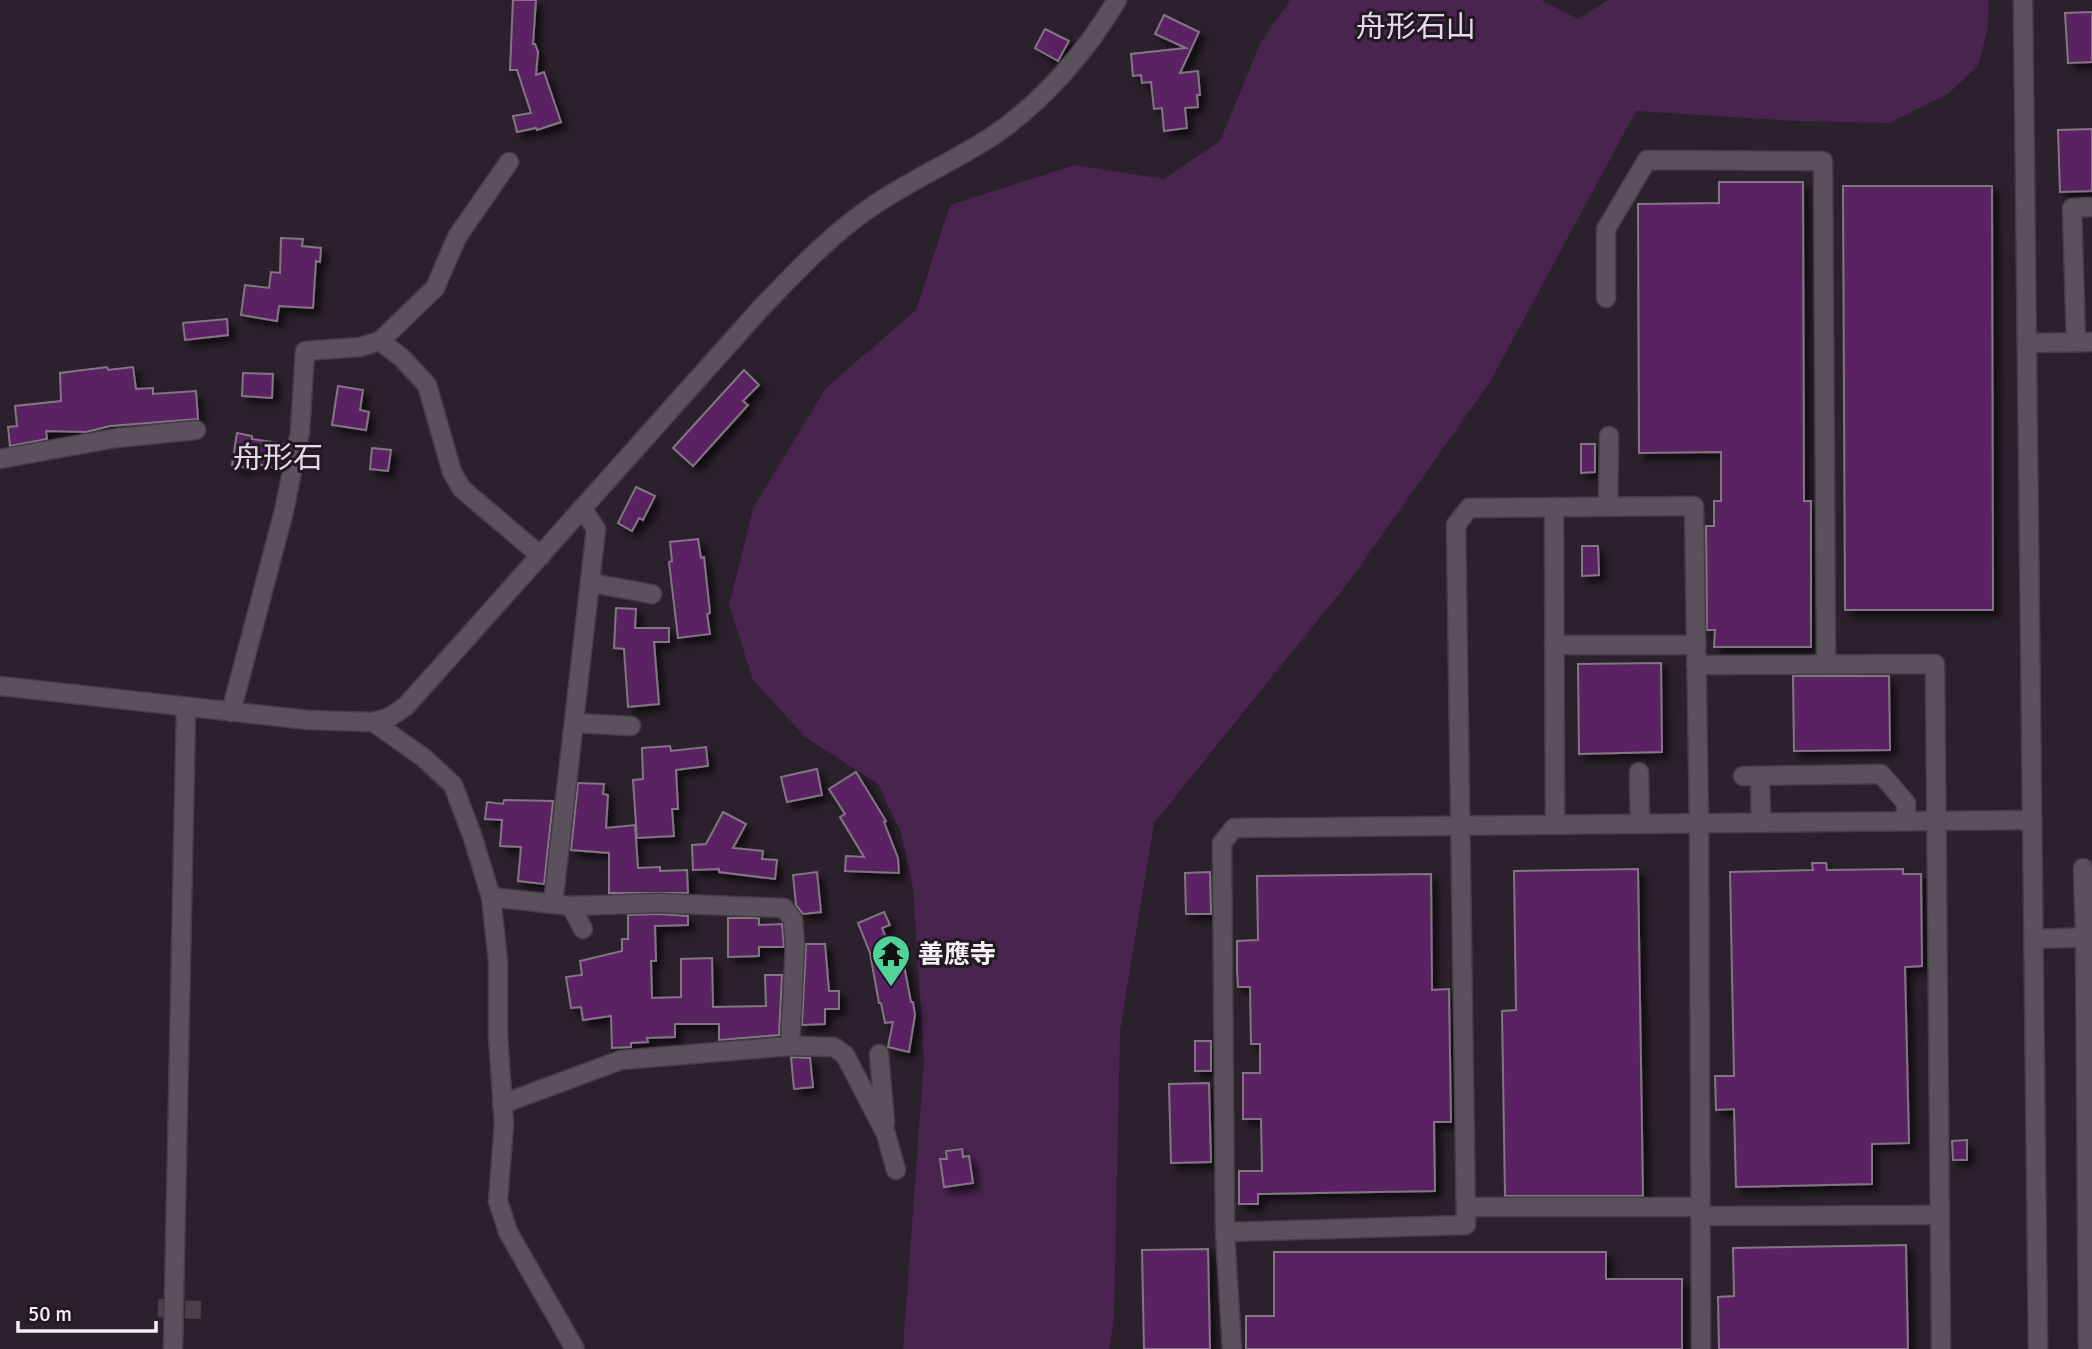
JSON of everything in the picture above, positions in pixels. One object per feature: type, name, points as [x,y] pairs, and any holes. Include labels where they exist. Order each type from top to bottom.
[{"type":"street","points":[[0,687],[308,720],[373,722],[390,717],[406,706],[761,308],[809,258],[869,208],[992,136],[1018,117],[1079,55],[1117,0]]},
{"type":"street","points":[[2023,0],[2038,1349]]},
{"type":"street","points":[[1606,298],[1606,229],[1647,160],[1823,161],[1826,664]]},
{"type":"street","points":[[231,712],[284,511],[300,432],[306,351],[360,347],[380,341],[435,288],[457,237],[509,162]]},
{"type":"street","points":[[2027,342],[2084,342],[2072,208],[2092,207]]},
{"type":"street","points":[[380,341],[402,358],[427,385],[452,472],[462,489],[541,556]]},
{"type":"street","points":[[0,458],[116,438],[196,430]]},
{"type":"street","points":[[1608,507],[1609,436]]},
{"type":"street","points":[[1225,1232],[1466,1225],[1456,525],[1469,508],[1694,506],[1699,823],[1701,1349]]},
{"type":"street","points":[[1554,507],[1555,825]]},
{"type":"street","points":[[582,508],[596,529],[576,723],[562,905],[583,929]]},
{"type":"street","points":[[591,583],[652,594]]},
{"type":"street","points":[[1554,645],[1696,645]]},
{"type":"street","points":[[1696,665],[1935,664],[1941,1349]]},
{"type":"street","points":[[173,1349],[186,708]]},
{"type":"street","points":[[373,722],[423,757],[453,785],[463,810],[491,897],[498,961],[498,1035],[505,1124],[498,1201],[508,1232],[575,1349]]},
{"type":"street","points":[[576,723],[631,726]]},
{"type":"street","points":[[1639,772],[1640,824]]},
{"type":"street","points":[[1761,823],[1752,776],[1881,774],[1906,803],[1906,821]]},
{"type":"street","points":[[1232,1349],[1225,1232],[1222,842],[1234,828],[2032,820]]},
{"type":"street","points":[[2083,868],[2089,937],[2088,1349]]},
{"type":"street","points":[[491,897],[562,905],[658,904],[784,908],[793,920],[795,945],[790,1046]]},
{"type":"street","points":[[2034,939],[2089,937]]},
{"type":"street","points":[[502,1104],[621,1060],[790,1046],[834,1048],[845,1055],[886,1134]]},
{"type":"street","points":[[878,1054],[886,1134],[896,1170]]},
{"type":"street","points":[[1466,1207],[1940,1215]]},
{"type":"shaded area","points":[[1290,0],[1541,0],[1578,19],[1608,0],[1989,0],[1988,27],[1978,66],[1949,93],[1890,123],[1795,121],[1636,111],[1490,382],[1351,579],[1154,823],[1120,1031],[1114,1318],[1109,1349],[903,1349],[924,1060],[913,888],[901,833],[878,784],[805,737],[753,680],[729,605],[753,508],[826,388],[916,310],[950,205],[1075,165],[1164,179],[1220,141],[1260,44]]},
{"type":"building","points":[[513,0],[536,0],[533,44],[538,52],[536,75],[544,72],[561,122],[537,130],[517,132],[513,116],[531,113],[517,70],[510,70]]},
{"type":"building","points":[[2092,12],[2092,62],[2068,63],[2065,13]]},
{"type":"building","points":[[1164,15],[1199,32],[1180,73],[1198,71],[1200,95],[1197,95],[1198,107],[1185,108],[1187,128],[1164,131],[1162,108],[1154,109],[1151,82],[1142,83],[1141,75],[1133,76],[1131,54],[1186,48],[1155,34]]},
{"type":"building","points":[[1045,29],[1069,41],[1058,61],[1035,48]]},
{"type":"building","points":[[2092,129],[2092,191],[2060,192],[2058,130]]},
{"type":"building","points":[[1719,182],[1803,182],[1804,501],[1811,501],[1811,647],[1714,647],[1715,630],[1707,630],[1706,526],[1714,526],[1714,501],[1721,501],[1721,452],[1639,453],[1638,204],[1719,203]]},
{"type":"building","points":[[1843,186],[1992,186],[1993,610],[1845,610]]},
{"type":"building","points":[[281,238],[303,239],[302,246],[321,248],[320,262],[316,261],[313,308],[279,306],[277,321],[241,315],[245,285],[269,288],[271,272],[280,273]]},
{"type":"building","points":[[227,319],[228,335],[185,340],[183,323]]},
{"type":"building","points":[[107,367],[108,370],[133,367],[136,389],[153,388],[153,394],[196,391],[198,419],[110,426],[86,432],[46,431],[47,439],[10,446],[8,427],[17,426],[15,406],[61,401],[60,373]]},
{"type":"building","points":[[744,370],[759,385],[743,401],[748,405],[693,466],[673,448]]},
{"type":"building","points":[[243,373],[273,374],[272,398],[242,396]]},
{"type":"building","points":[[338,386],[363,390],[360,410],[369,412],[366,430],[332,425]]},
{"type":"building","points":[[237,433],[252,436],[252,439],[286,444],[281,468],[248,463],[247,468],[232,465]]},
{"type":"building","points":[[1581,444],[1595,444],[1595,472],[1581,473]]},
{"type":"building","points":[[372,448],[391,450],[388,471],[370,469]]},
{"type":"building","points":[[636,487],[655,496],[643,520],[639,518],[632,531],[618,523]]},
{"type":"building","points":[[698,539],[701,558],[704,557],[710,634],[678,638],[669,562],[672,561],[670,542]]},
{"type":"building","points":[[1582,546],[1598,546],[1599,575],[1582,576]]},
{"type":"building","points":[[616,608],[636,609],[635,628],[669,628],[669,642],[654,642],[659,704],[628,707],[624,649],[614,648]]},
{"type":"building","points":[[1661,663],[1662,752],[1579,754],[1578,664]]},
{"type":"building","points":[[1793,676],[1889,676],[1890,750],[1794,751]]},
{"type":"building","points":[[670,746],[671,751],[706,747],[708,766],[676,770],[678,809],[672,809],[674,836],[637,838],[633,780],[643,779],[642,748]]},
{"type":"building","points":[[817,769],[822,795],[787,802],[781,777]]},
{"type":"building","points":[[856,772],[886,821],[884,822],[898,858],[899,873],[845,871],[846,856],[864,857],[840,817],[845,814],[829,789]]},
{"type":"building","points":[[578,783],[604,784],[603,794],[608,795],[606,828],[635,825],[638,868],[660,867],[660,871],[687,870],[688,893],[609,893],[609,853],[571,850]]},
{"type":"building","points":[[504,800],[553,801],[544,884],[518,881],[521,847],[500,846],[502,820],[485,819],[487,802],[503,804]]},
{"type":"building","points":[[723,812],[746,824],[733,848],[763,851],[762,859],[777,860],[775,879],[719,872],[719,869],[693,870],[692,845],[706,844]]},
{"type":"building","points":[[1812,863],[1826,863],[1827,870],[1903,869],[1903,874],[1921,874],[1922,966],[1905,967],[1909,1143],[1872,1144],[1872,1184],[1736,1187],[1734,1109],[1716,1110],[1715,1076],[1734,1076],[1730,872],[1813,870]]},
{"type":"building","points":[[1638,869],[1643,1196],[1505,1196],[1502,1011],[1516,1010],[1514,871]]},
{"type":"building","points":[[817,872],[821,912],[803,914],[796,905],[793,875]]},
{"type":"building","points":[[1210,872],[1211,914],[1186,914],[1185,873]]},
{"type":"building","points":[[1431,874],[1432,990],[1449,989],[1451,1122],[1434,1122],[1435,1191],[1258,1194],[1258,1204],[1239,1204],[1239,1171],[1262,1171],[1261,1119],[1243,1119],[1243,1073],[1260,1073],[1260,1044],[1251,1044],[1250,987],[1238,987],[1237,970],[1237,941],[1258,940],[1257,876]]},
{"type":"building","points":[[884,912],[890,925],[882,928],[896,961],[903,960],[913,1002],[915,1015],[909,1052],[888,1047],[893,1022],[885,1023],[870,953],[858,923]]},
{"type":"building","points":[[628,915],[688,916],[688,925],[655,926],[656,961],[651,961],[652,998],[681,997],[681,959],[712,958],[713,1007],[766,1006],[765,975],[782,975],[779,1035],[719,1040],[719,1024],[675,1024],[675,1037],[647,1038],[648,1042],[631,1043],[631,1047],[612,1048],[611,1016],[583,1020],[581,1007],[571,1008],[566,977],[582,975],[580,961],[622,951],[622,939],[628,939]]},
{"type":"building","points":[[728,918],[759,918],[759,925],[782,924],[784,947],[759,947],[759,956],[728,957]]},
{"type":"building","points":[[806,944],[825,944],[829,991],[839,991],[839,1009],[825,1009],[825,1024],[802,1025]]},
{"type":"building","points":[[1195,1041],[1211,1041],[1211,1071],[1195,1071]]},
{"type":"building","points":[[791,1057],[810,1058],[813,1087],[794,1089]]},
{"type":"building","points":[[1209,1083],[1211,1162],[1171,1163],[1169,1084]]},
{"type":"building","points":[[1967,1140],[1967,1160],[1953,1160],[1952,1141]]},
{"type":"building","points":[[962,1149],[963,1157],[969,1156],[973,1183],[944,1187],[940,1159],[947,1159],[946,1151]]},
{"type":"building","points":[[1906,1245],[1908,1349],[1719,1349],[1718,1297],[1734,1296],[1733,1248]]},
{"type":"building","points":[[1208,1249],[1210,1349],[1144,1349],[1142,1250]]},
{"type":"building","points":[[1274,1252],[1606,1252],[1606,1279],[1682,1279],[1682,1349],[1246,1349],[1246,1316],[1274,1316]]},
{"type":"tunnel","points":[[158,1308],[201,1310]]},
{"type":"place","name":"善應寺","points":[[891,988]]},
{"type":"district","name":"舟形石山","points":[[1416,27]]},
{"type":"district","name":"舟形石","points":[[278,458]]}]
